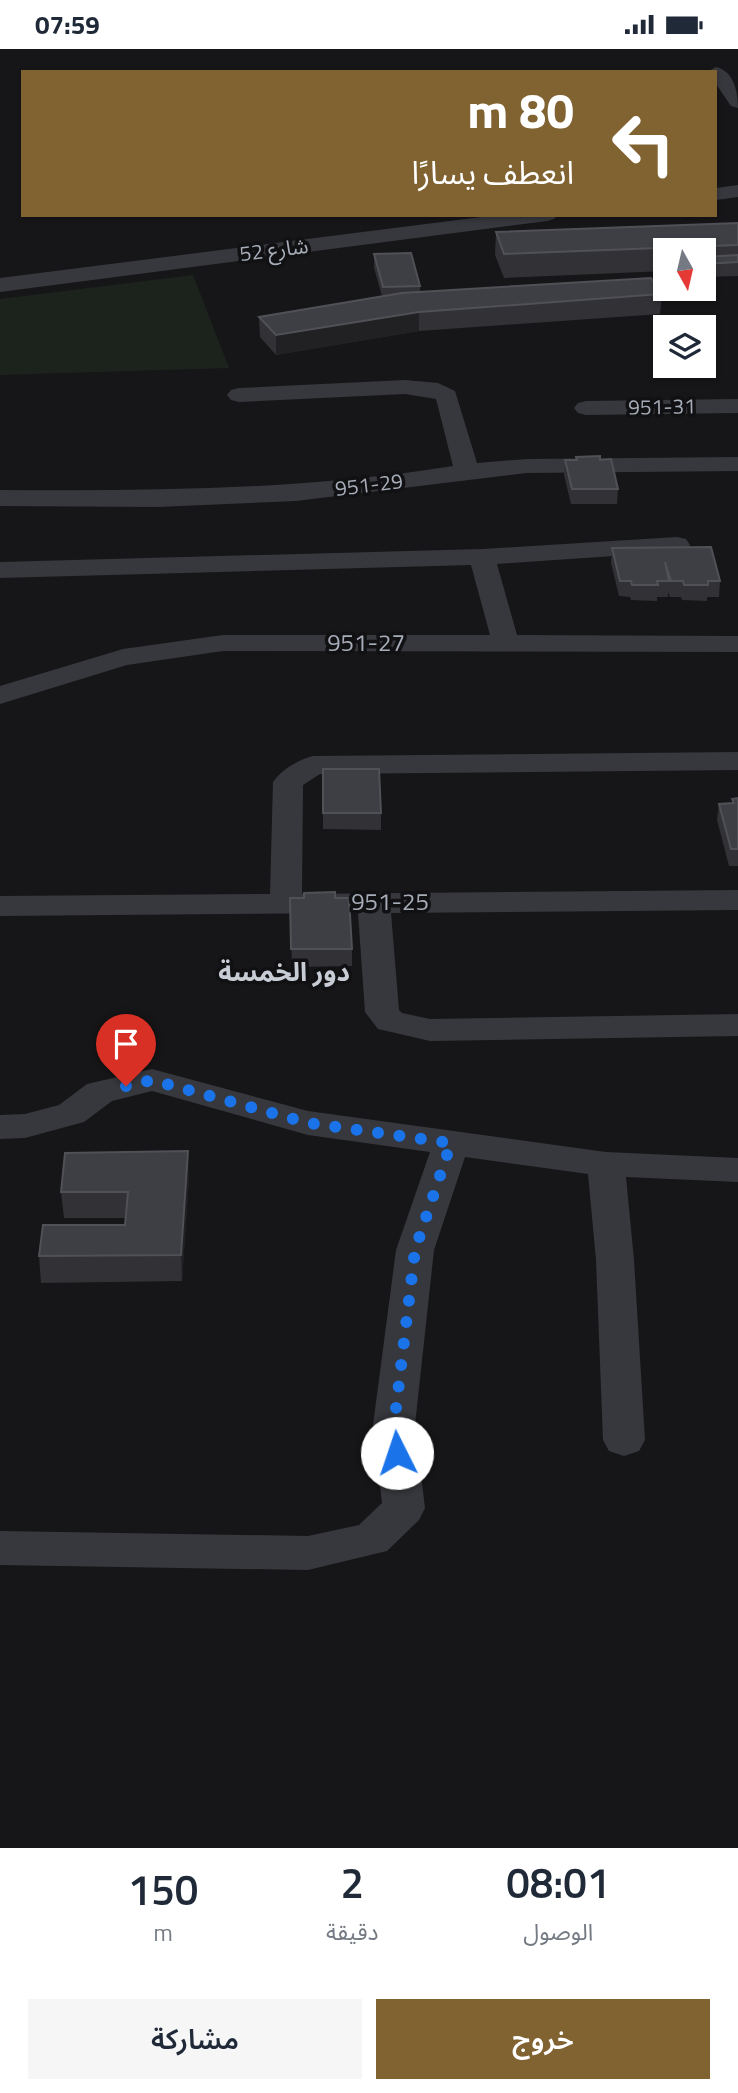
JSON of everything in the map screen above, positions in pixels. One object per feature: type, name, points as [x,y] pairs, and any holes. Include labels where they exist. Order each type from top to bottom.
[{"type":"street","points":[[704,57],[714,70]]},
{"type":"street","points":[[717,75],[738,102]]},
{"type":"street","points":[[717,194],[738,191]]},
{"type":"street","name":"شارع 52","points":[[0,285],[531,217]]},
{"type":"street","points":[[239,395],[405,387],[438,390],[447,396],[467,471]]},
{"type":"street","name":"951-31","points":[[586,408],[738,407]]},
{"type":"street","name":"951-29","points":[[0,498],[158,499],[296,493],[527,466],[738,464]]},
{"type":"street","points":[[0,570],[482,558],[677,545]]},
{"type":"street","points":[[482,558],[506,644]]},
{"type":"street","name":"951-27","points":[[0,694],[123,657],[223,643],[738,644]]},
{"type":"street","points":[[286,903],[288,782],[313,765],[738,761]]},
{"type":"street","name":"951-25","points":[[0,906],[738,899]]},
{"type":"street","points":[[374,903],[382,1013],[390,1021],[430,1030],[738,1025]]},
{"type":"street","points":[[0,1127],[25,1126],[71,1114],[100,1092],[152,1080],[308,1123],[607,1164],[738,1170]]},
{"type":"street","points":[[0,1549],[308,1553],[372,1539],[404,1509],[394,1425],[413,1264],[415,1250],[451,1143]]},
{"type":"street","points":[[607,1164],[625,1440]]},
{"type":"shaded area","points":[[193,275],[229,368],[0,375],[0,299]]},
{"type":"building","points":[[738,223],[738,245],[716,246],[716,238],[653,238],[653,248],[504,254],[496,232]]},
{"type":"building","points":[[411,253],[420,286],[383,287],[374,254]]},
{"type":"building","points":[[738,255],[738,262],[716,263],[716,256]]},
{"type":"building","points":[[651,278],[653,281],[653,295],[419,312],[276,335],[259,317],[402,293]]},
{"type":"building","points":[[600,456],[600,460],[611,459],[618,489],[572,489],[565,460]]},
{"type":"building","points":[[711,547],[720,581],[708,581],[708,585],[684,585],[683,581],[671,581],[665,562],[669,581],[657,581],[658,585],[632,585],[631,581],[620,581],[612,548]]},
{"type":"building","points":[[323,769],[379,769],[381,813],[323,813]]},
{"type":"building","points":[[738,798],[738,849],[731,849],[719,804],[734,803],[732,799]]},
{"type":"building","points":[[335,892],[335,898],[349,898],[352,949],[291,949],[290,898],[304,898],[304,893]]},
{"type":"building","points":[[188,1151],[181,1255],[39,1256],[43,1225],[125,1225],[128,1192],[61,1192],[65,1153]]},
{"type":"district","name":"دور الخمسة","points":[[284,972]]},
{"type":"route","points":[[126,1086],[152,1080],[308,1123],[451,1143],[415,1250],[394,1425],[397,1453]]}]
